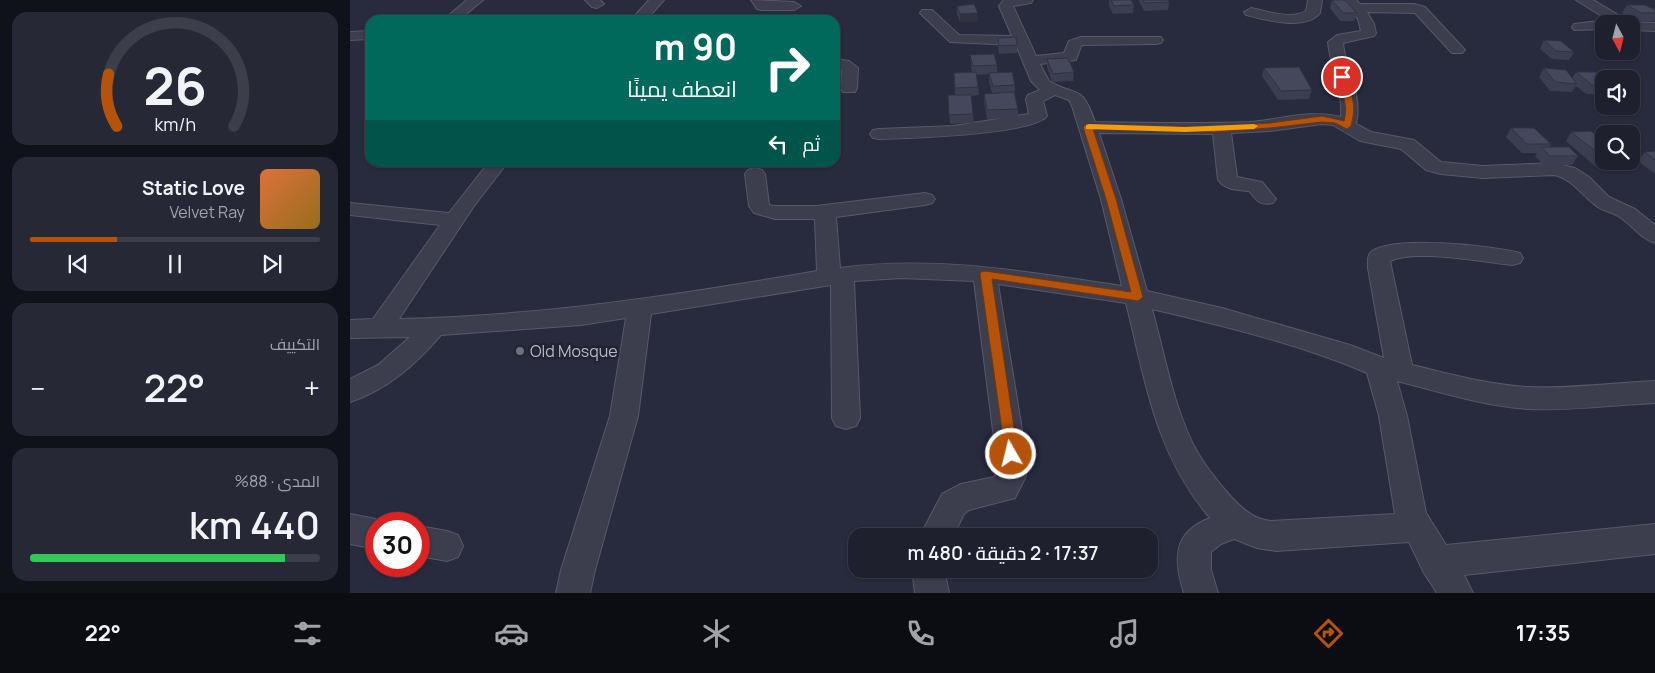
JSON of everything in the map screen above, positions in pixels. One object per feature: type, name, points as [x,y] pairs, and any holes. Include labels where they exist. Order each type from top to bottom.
[{"type":"street","points":[[456,15],[476,0]]},
{"type":"street","points":[[643,15],[657,0]]},
{"type":"street","points":[[758,0],[762,6],[794,6]]},
{"type":"street","points":[[1026,0],[1006,4],[1040,81],[1052,90],[1071,94],[1078,99],[1111,199],[1168,414],[1180,448],[1224,513],[1236,524],[1249,531],[1268,536],[1417,527]]},
{"type":"street","points":[[1250,12],[1282,18],[1306,17],[1313,13],[1315,0]]},
{"type":"street","points":[[1583,0],[1609,15]]},
{"type":"street","points":[[1352,4],[1420,10],[1457,50]]},
{"type":"street","points":[[1347,126],[1351,113],[1350,103],[1334,45],[1335,41],[1340,38],[1369,33],[1368,24],[1352,4]]},
{"type":"street","points":[[927,13],[955,39],[1022,41]]},
{"type":"street","points":[[1579,27],[1595,26]]},
{"type":"street","points":[[350,36],[365,35]]},
{"type":"street","points":[[1030,60],[1071,57],[1074,44],[1081,41],[1156,40]]},
{"type":"street","points":[[840,64],[850,68],[849,88]]},
{"type":"street","points":[[879,134],[954,131],[1031,120],[1038,116],[1033,102],[1035,98],[1052,90]]},
{"type":"street","points":[[1088,127],[1221,129],[1270,126],[1322,119],[1338,121],[1366,137],[1407,144],[1433,166],[1441,168],[1483,172],[1554,169],[1568,172],[1582,181],[1602,201],[1623,210],[1655,236]]},
{"type":"street","points":[[1221,129],[1228,180],[1236,184],[1255,186],[1266,199]]},
{"type":"street","points":[[380,328],[476,188],[495,167]]},
{"type":"street","points":[[755,174],[761,209],[774,213],[825,210],[924,199]]},
{"type":"street","points":[[350,209],[454,220]]},
{"type":"street","points":[[825,210],[835,276],[846,418]]},
{"type":"street","points":[[1456,593],[1417,527],[1406,495],[1388,397],[1382,376],[1388,369],[1379,257],[1391,251],[1415,249],[1512,258]]},
{"type":"street","points":[[350,329],[434,327],[581,316],[835,276],[901,270],[932,270],[985,274],[1138,297],[1222,317],[1350,355],[1388,369],[1492,394],[1527,398],[1570,398],[1655,392]]},
{"type":"street","points":[[940,528],[953,504],[961,498],[1004,488],[1011,476],[1011,454],[985,274]]},
{"type":"street","points":[[573,593],[624,416],[640,308]]},
{"type":"street","points":[[350,391],[389,372],[403,361],[434,327]]},
{"type":"street","points":[[1201,593],[1193,562],[1195,546],[1206,534],[1236,524]]},
{"type":"street","points":[[350,529],[365,532]]},
{"type":"street","points":[[1436,562],[1655,539]]},
{"type":"street","points":[[930,578],[932,593]]},
{"type":"building","points":[[1111,0],[1131,0],[1134,5],[1114,6]]},
{"type":"building","points":[[1143,0],[1168,0],[1169,2],[1145,3]]},
{"type":"building","points":[[1332,0],[1345,0],[1357,13],[1343,13]]},
{"type":"building","points":[[974,4],[978,13],[960,14],[957,6]]},
{"type":"building","points":[[1627,5],[1645,5],[1655,10],[1655,13],[1641,13]]},
{"type":"building","points":[[1016,37],[1017,45],[999,46],[998,38]]},
{"type":"building","points":[[1544,40],[1561,41],[1574,52],[1556,51]]},
{"type":"building","points":[[994,54],[997,65],[973,66],[970,55]]},
{"type":"building","points":[[1068,58],[1074,72],[1053,74],[1047,59]]},
{"type":"building","points":[[1299,67],[1312,90],[1281,91],[1264,68]]},
{"type":"building","points":[[1544,68],[1566,70],[1577,84],[1555,82]]},
{"type":"building","points":[[976,72],[978,87],[955,88],[954,73]]},
{"type":"building","points":[[1012,72],[1015,85],[993,86],[989,73]]},
{"type":"building","points":[[1576,72],[1595,72],[1595,85],[1592,85]]},
{"type":"building","points":[[1014,92],[1018,109],[987,110],[984,94]]},
{"type":"building","points":[[948,95],[971,95],[973,114],[949,115]]},
{"type":"building","points":[[1511,128],[1534,128],[1551,144],[1527,144]]},
{"type":"building","points":[[1591,131],[1595,134],[1595,151],[1571,132]]},
{"type":"building","points":[[1541,147],[1569,147],[1578,156],[1550,156]]},
{"type":"building","points":[[1655,151],[1655,160],[1645,152]]},
{"type":"slow traffic","points":[[1089,127],[1214,129],[1254,126]]},
{"type":"place","name":"Old Mosque","points":[[520,351]]},
{"type":"route","points":[[1011,454],[985,274],[1138,297],[1111,199],[1088,127],[1214,129],[1270,126],[1322,119],[1338,121],[1347,126],[1351,113],[1350,103],[1342,77]]}]
